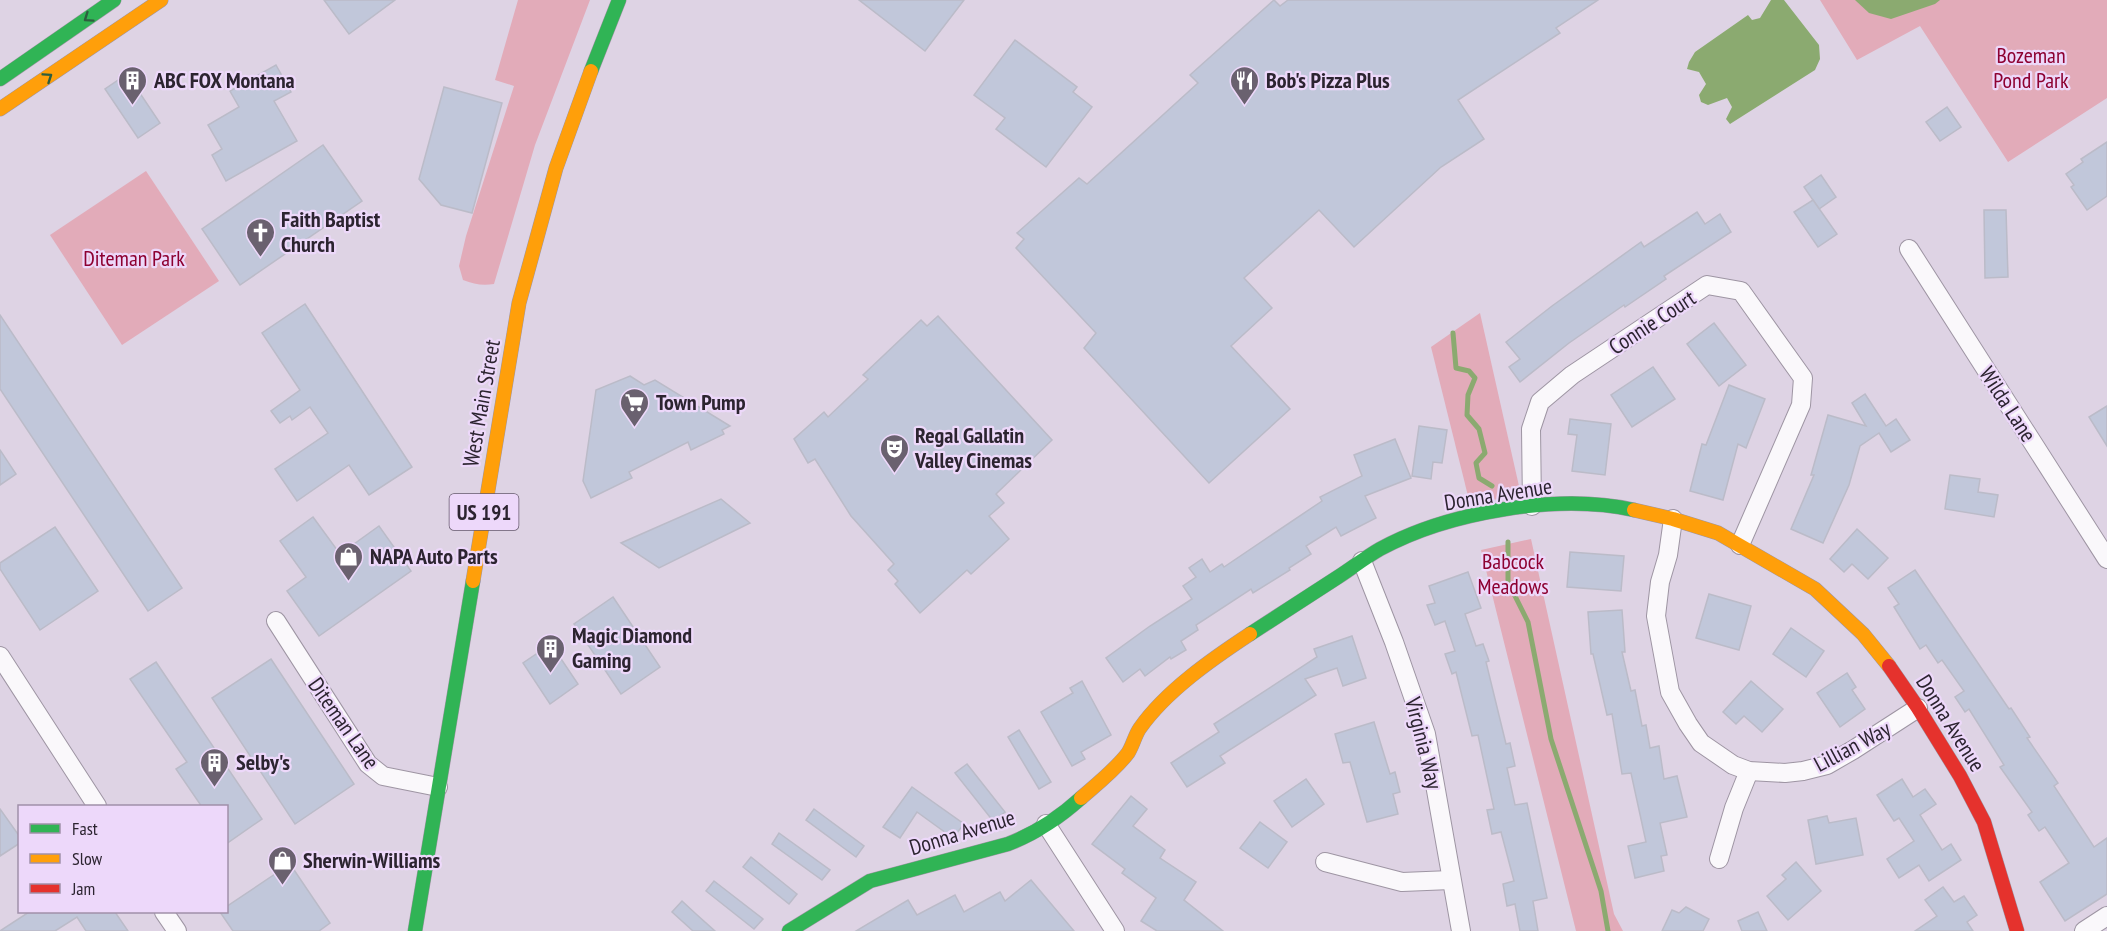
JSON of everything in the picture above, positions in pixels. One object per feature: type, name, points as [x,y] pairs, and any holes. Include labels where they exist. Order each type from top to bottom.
[{"type":"main road","points":[[0,79],[114,0]]},
{"type":"main road","points":[[0,110],[161,0]]},
{"type":"main road","name":"West Main Street","points":[[415,931],[519,303],[556,168],[575,111],[619,0]]},
{"type":"main road","name":"Donna Avenue","points":[[800,928],[870,881],[888,874],[975,854],[1023,838],[1046,824],[1075,804],[1111,771],[1128,752],[1140,728],[1187,680],[1221,653],[1382,549],[1448,521],[1532,506],[1572,504],[1615,506],[1673,519],[1718,533],[1815,589],[1863,634],[1894,672],[1918,708],[1960,776],[1984,822],[2017,931]]},
{"type":"street","name":"Wilda Lane","points":[[1909,249],[2107,559]]},
{"type":"street","name":"Connie Court","points":[[1532,506],[1531,429],[1540,402],[1572,375],[1707,285],[1741,291],[1803,378],[1802,405],[1740,545]]},
{"type":"street","name":"Lillian Way","points":[[1673,519],[1668,555],[1660,582],[1656,616],[1670,692],[1701,743],[1733,765],[1749,771],[1785,773],[1803,771],[1827,765],[1918,708]]},
{"type":"street","name":"Virginia Way","points":[[1362,561],[1394,642],[1426,734],[1461,931]]},
{"type":"street","name":"Diteman Lane","points":[[276,621],[368,764],[383,776],[438,787]]},
{"type":"street","points":[[0,656],[96,805]]},
{"type":"street","points":[[1719,859],[1734,808],[1749,771]]},
{"type":"street","points":[[1046,824],[1115,931]]},
{"type":"street","points":[[1325,862],[1402,882],[1451,880]]},
{"type":"street","points":[[166,913],[177,931]]},
{"type":"street","points":[[2084,931],[2107,916]]},
{"type":"green space","points":[[518,0],[590,0],[535,145],[494,284],[478,284],[463,280],[459,266],[466,236],[514,86],[495,80]]},
{"type":"green space","name":"Bozeman Pond Park","points":[[1820,0],[2107,0],[2107,98],[2008,162],[1920,26],[1857,60]]},
{"type":"green space","name":"Diteman Park","points":[[146,171],[219,281],[122,345],[50,235]]},
{"type":"green space","points":[[1480,313],[1521,495],[1470,504],[1431,347]]},
{"type":"green space","name":"Babcock Meadows","points":[[1531,539],[1614,914],[1623,931],[1576,931],[1481,550]]},
{"type":"shaded area","points":[[1771,0],[1784,0],[1819,45],[1820,59],[1815,70],[1730,124],[1726,119],[1732,107],[1727,98],[1708,105],[1701,102],[1699,95],[1706,84],[1699,72],[1687,69],[1689,62],[1695,52],[1748,15],[1752,20],[1760,18]]},
{"type":"shaded area","points":[[1855,0],[1940,0],[1935,4],[1891,19],[1869,13]]},
{"type":"building","points":[[324,0],[395,0],[349,34]]},
{"type":"building","points":[[859,0],[964,0],[925,51]]},
{"type":"building","points":[[1274,0],[1280,6],[1288,0],[1598,0],[1556,28],[1560,33],[1458,100],[1484,139],[1441,167],[1354,247],[1319,210],[1244,278],[1272,308],[1231,346],[1290,409],[1209,483],[1084,348],[1096,333],[1016,248],[1024,239],[1017,233],[1079,178],[1087,184],[1198,83],[1190,75]]},
{"type":"building","points":[[1015,40],[1077,87],[1073,92],[1092,107],[1046,167],[996,129],[1005,118],[974,95]]},
{"type":"building","points":[[276,65],[291,92],[274,101],[297,141],[226,181],[212,155],[222,149],[208,125],[239,107],[230,91]]},
{"type":"building","name":"ABC FOX Montana","points":[[127,74],[160,123],[138,138],[105,89]]},
{"type":"building","points":[[444,87],[502,103],[472,213],[441,205],[419,179]]},
{"type":"building","points":[[1947,107],[1961,127],[1940,141],[1926,122]]},
{"type":"building","points":[[2107,142],[2107,196],[2087,210],[2071,187],[2074,185],[2066,174],[2083,162],[2081,159]]},
{"type":"building","points":[[323,145],[362,201],[240,285],[202,229]]},
{"type":"building","points":[[1821,175],[1836,197],[1819,209],[1804,187]]},
{"type":"building","points":[[1813,200],[1837,234],[1818,247],[1794,212]]},
{"type":"building","points":[[1984,210],[2006,210],[2008,277],[1985,278]]},
{"type":"building","points":[[1697,212],[1705,224],[1720,214],[1731,232],[1664,276],[1666,279],[1569,343],[1520,382],[1509,367],[1520,359],[1506,342],[1641,242],[1644,247]]},
{"type":"building","points":[[305,304],[412,467],[369,495],[349,465],[297,501],[275,469],[328,433],[310,407],[292,420],[290,416],[280,423],[271,411],[300,390],[262,333]]},
{"type":"building","points":[[0,315],[182,588],[148,611],[0,389]]},
{"type":"building","points":[[938,316],[1052,440],[996,494],[1004,503],[989,516],[1009,539],[971,574],[967,570],[920,613],[895,584],[898,581],[888,570],[894,564],[851,516],[815,459],[808,463],[794,439],[824,412],[828,417],[868,379],[863,375],[921,320],[927,326]]},
{"type":"building","points":[[1714,323],[1746,365],[1719,386],[1687,344]]},
{"type":"building","points":[[1653,367],[1675,399],[1632,427],[1611,395]]},
{"type":"building","points":[[630,376],[644,385],[655,380],[730,426],[722,430],[724,434],[691,450],[688,442],[629,472],[632,478],[591,498],[583,481],[596,390]]},
{"type":"building","points":[[1729,385],[1765,399],[1746,448],[1738,444],[1723,500],[1690,491],[1702,444],[1706,445]]},
{"type":"building","points":[[1865,394],[1886,426],[1896,419],[1910,440],[1891,452],[1879,433],[1860,446],[1849,485],[1823,543],[1791,529],[1814,475],[1811,475],[1828,415],[1866,426],[1852,403]]},
{"type":"building","points":[[2107,406],[2107,446],[2089,417]]},
{"type":"building","points":[[1570,419],[1611,424],[1605,475],[1572,471],[1577,435],[1568,434]]},
{"type":"building","points":[[1419,426],[1447,430],[1442,463],[1433,462],[1431,479],[1412,476]]},
{"type":"building","points":[[1395,439],[1411,478],[1365,496],[1376,518],[1341,536],[1336,527],[1306,546],[1311,554],[1289,568],[1290,570],[1253,593],[1251,589],[1196,625],[1198,630],[1181,641],[1186,650],[1171,659],[1170,657],[1145,676],[1140,669],[1123,682],[1106,658],[1192,599],[1183,586],[1196,577],[1189,568],[1202,559],[1210,572],[1222,564],[1224,567],[1322,501],[1320,497],[1362,476],[1354,455]]},
{"type":"building","points":[[0,450],[16,474],[0,485]]},
{"type":"building","points":[[1950,475],[1980,479],[1978,492],[1998,495],[1994,517],[1945,509]]},
{"type":"building","points":[[721,499],[750,523],[659,568],[621,543]]},
{"type":"building","name":"NAPA Auto Parts","points":[[313,517],[340,554],[379,526],[411,571],[319,636],[287,591],[306,577],[280,541]]},
{"type":"building","points":[[55,527],[98,591],[40,630],[0,569],[0,563]]},
{"type":"building","points":[[1857,529],[1888,558],[1868,579],[1852,564],[1844,572],[1830,559]]},
{"type":"building","points":[[1570,552],[1624,556],[1621,591],[1567,587]]},
{"type":"building","points":[[1915,570],[2030,737],[2027,738],[2058,783],[2054,786],[2094,847],[2107,838],[2107,894],[2065,921],[2040,882],[2069,863],[2045,827],[2039,831],[2028,815],[2032,812],[2000,767],[2004,765],[1969,709],[1965,712],[1955,697],[1964,691],[1942,660],[1938,663],[1926,645],[1920,649],[1894,607],[1899,604],[1888,588]]},
{"type":"building","points":[[1468,572],[1481,608],[1465,614],[1476,646],[1483,644],[1489,661],[1486,662],[1506,744],[1510,743],[1515,766],[1507,768],[1515,805],[1527,803],[1547,898],[1533,901],[1538,931],[1520,931],[1515,904],[1507,906],[1503,884],[1514,881],[1501,832],[1492,834],[1487,810],[1494,809],[1478,735],[1472,736],[1456,672],[1452,674],[1445,654],[1455,651],[1445,621],[1435,625],[1427,605],[1435,603],[1429,586]]},
{"type":"building","points":[[1709,594],[1751,606],[1739,650],[1696,638]]},
{"type":"building","points":[[613,597],[660,667],[621,694],[574,624]]},
{"type":"building","points":[[1622,610],[1625,652],[1622,652],[1631,691],[1635,690],[1642,726],[1646,725],[1650,748],[1659,746],[1664,779],[1677,776],[1687,817],[1660,823],[1667,855],[1661,856],[1664,871],[1635,878],[1628,846],[1646,842],[1631,773],[1622,774],[1612,714],[1607,715],[1593,654],[1591,654],[1588,612]]},
{"type":"building","points":[[1791,628],[1824,651],[1806,677],[1773,654]]},
{"type":"building","points":[[1352,636],[1366,678],[1343,686],[1337,668],[1305,679],[1316,695],[1220,756],[1225,763],[1187,787],[1171,763],[1219,732],[1214,724],[1317,657],[1314,649]]},
{"type":"building","name":"Magic Diamond Gaming","points":[[551,644],[578,684],[550,704],[523,663]]},
{"type":"building","points":[[271,659],[354,784],[295,824],[212,698]]},
{"type":"building","points":[[156,662],[262,819],[228,843],[228,805],[201,805],[176,769],[187,762],[130,679]]},
{"type":"building","points":[[1847,673],[1856,687],[1852,690],[1865,709],[1840,727],[1817,693]]},
{"type":"building","points":[[1082,681],[1111,735],[1081,752],[1085,759],[1072,766],[1041,712],[1073,693],[1070,688]]},
{"type":"building","points":[[1751,681],[1783,709],[1762,732],[1744,716],[1736,724],[1723,712]]},
{"type":"building","points":[[1374,722],[1390,774],[1395,772],[1400,792],[1393,794],[1398,814],[1367,822],[1350,762],[1343,763],[1335,734]]},
{"type":"building","points":[[1019,730],[1051,782],[1039,789],[1008,737]]},
{"type":"building","points":[[967,764],[1005,812],[993,821],[955,773]]},
{"type":"building","points":[[1306,779],[1324,804],[1292,827],[1274,801]]},
{"type":"building","points":[[1902,779],[1913,797],[1925,789],[1936,804],[1920,815],[1942,850],[1951,844],[1961,860],[1929,881],[1919,865],[1899,878],[1887,859],[1914,841],[1899,818],[1894,821],[1877,795]]},
{"type":"building","points":[[912,787],[964,824],[953,838],[917,812],[900,838],[883,827]]},
{"type":"building","points":[[1131,796],[1147,809],[1133,826],[1165,850],[1160,858],[1196,882],[1184,900],[1223,931],[1157,931],[1141,921],[1156,898],[1122,873],[1125,869],[1092,844]]},
{"type":"building","points":[[0,809],[18,834],[18,844],[0,856]]},
{"type":"building","points":[[814,809],[864,846],[856,857],[806,820]]},
{"type":"building","points":[[1827,816],[1829,823],[1856,818],[1863,855],[1816,864],[1808,820]]},
{"type":"building","points":[[1260,822],[1287,842],[1268,868],[1240,848]]},
{"type":"building","points":[[779,833],[830,870],[822,880],[772,844]]},
{"type":"building","points":[[751,857],[797,894],[789,904],[743,867]]},
{"type":"building","points":[[1796,862],[1821,891],[1788,920],[1767,896],[1786,879],[1782,875]]},
{"type":"building","name":"Sherwin-Williams","points":[[290,864],[330,923],[319,931],[233,931],[221,913],[228,913],[228,906]]},
{"type":"building","points":[[1031,880],[1074,931],[856,931],[908,900],[917,915],[955,895],[964,912],[1000,892],[1005,901]]},
{"type":"building","points":[[714,881],[763,919],[754,929],[706,891]]},
{"type":"building","points":[[1943,887],[1954,902],[1964,896],[1977,915],[1967,922],[1973,931],[1915,931],[1937,916],[1925,900]]},
{"type":"building","points":[[682,901],[715,931],[693,931],[672,912]]},
{"type":"building","points":[[1686,907],[1709,919],[1703,931],[1662,931],[1672,910],[1679,913]]},
{"type":"building","points":[[1758,912],[1767,931],[1742,931],[1738,921]]},
{"type":"building","points":[[27,913],[116,913],[128,931],[86,931],[77,917],[55,931],[0,931]]},
{"type":"waterway","points":[[1453,333],[1456,368],[1469,371],[1475,378],[1468,395],[1467,415],[1479,429],[1485,453],[1476,463],[1479,478],[1492,486]]},
{"type":"waterway","points":[[1508,542],[1508,582],[1528,622],[1551,739],[1601,891],[1608,931]]},
{"type":"traffic: fast","points":[[0,79],[114,0]]},
{"type":"traffic: fast","points":[[591,71],[619,0]]},
{"type":"traffic: fast","points":[[1250,634],[1380,549],[1438,525],[1504,509],[1538,505],[1604,505],[1634,510]]},
{"type":"traffic: fast","points":[[415,931],[473,581]]},
{"type":"traffic: fast","points":[[789,931],[870,881],[1018,840],[1046,824],[1081,798]]},
{"type":"traffic: slow","points":[[0,109],[161,0]]},
{"type":"traffic: slow","points":[[473,581],[519,303],[556,168],[591,71]]},
{"type":"traffic: slow","points":[[1634,510],[1718,533],[1815,589],[1863,634],[1889,666]]},
{"type":"traffic: slow","points":[[1081,798],[1123,759],[1130,750],[1140,728],[1163,701],[1205,665],[1250,634]]},
{"type":"traffic: jam","points":[[1889,666],[1960,776],[1984,822],[2017,931]]},
{"type":"place","name":"ABC FOX Montana","points":[[133,106]]},
{"type":"place","name":"Bob's Pizza Plus","points":[[1245,106]]},
{"type":"place","name":"Faith Baptist Church","points":[[260,258]]},
{"type":"place","name":"Town Pump","points":[[635,428]]},
{"type":"place","name":"Regal Gallatin Valley Cinemas","points":[[894,474]]},
{"type":"place","name":"NAPA Auto Parts","points":[[349,582]]},
{"type":"place","name":"Magic Diamond Gaming","points":[[551,674]]},
{"type":"place","name":"Selby's","points":[[215,788]]},
{"type":"place","name":"Sherwin-Williams","points":[[282,886]]}]
